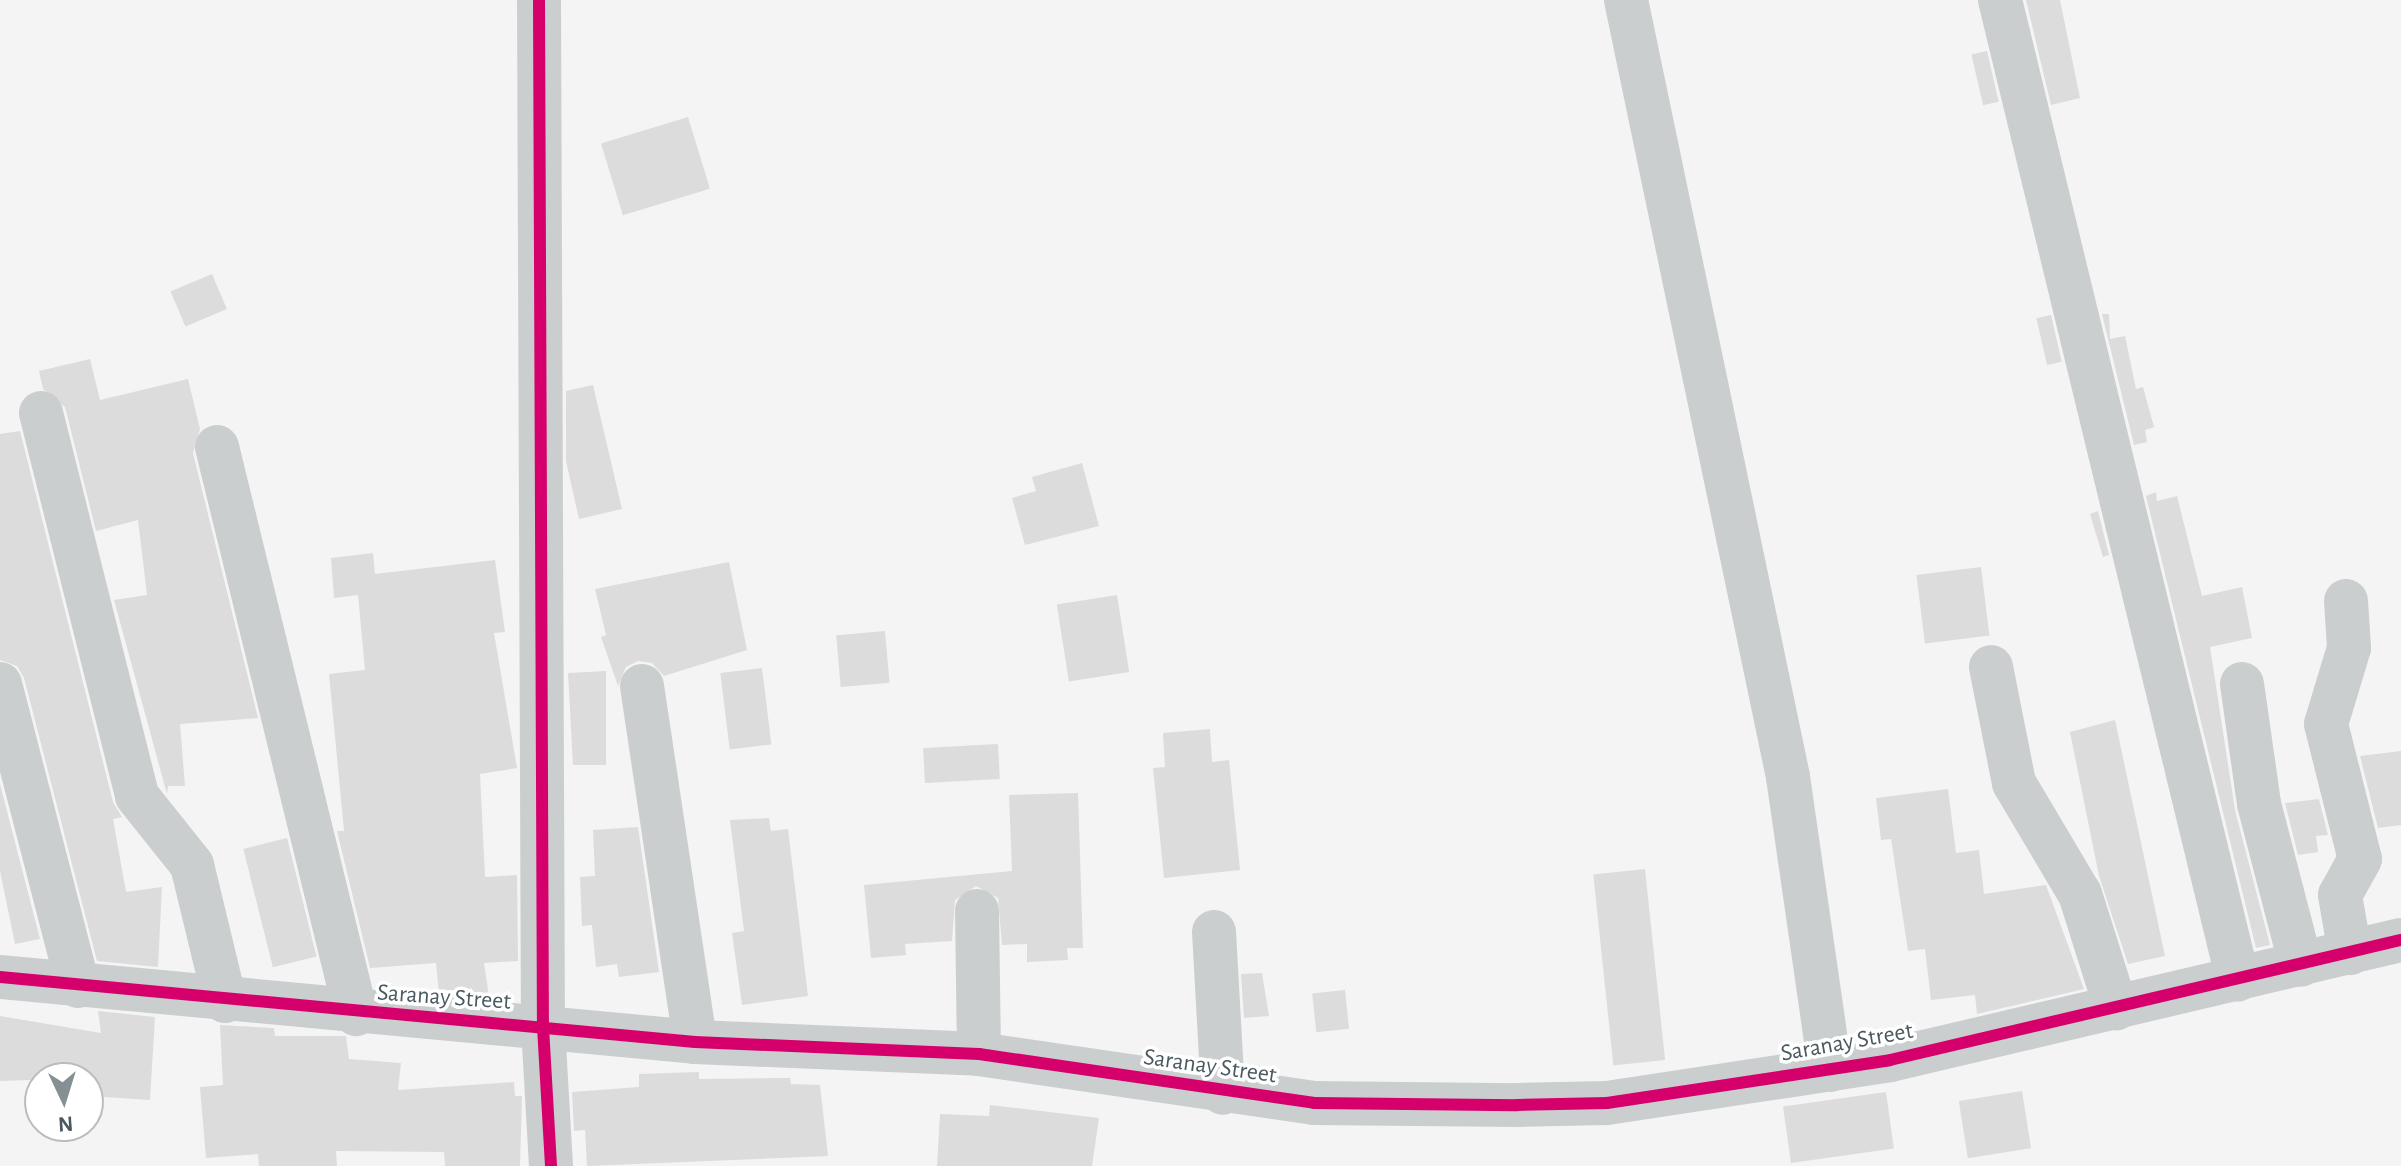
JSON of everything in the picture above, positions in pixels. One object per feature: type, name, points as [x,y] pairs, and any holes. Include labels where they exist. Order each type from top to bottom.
[{"type":"street","points":[[539,0],[543,1027],[551,1166]]},
{"type":"street","points":[[1626,0],[1788,777],[1830,1070]]},
{"type":"street","points":[[2000,0],[2238,980]]},
{"type":"street","points":[[41,413],[137,796],[150,821],[192,865],[225,1001]]},
{"type":"street","points":[[217,447],[356,1014]]},
{"type":"street","points":[[2346,601],[2349,648],[2326,724],[2360,859],[2340,895],[2350,953]]},
{"type":"street","points":[[1991,667],[2014,783],[2080,894],[2116,1008]]},
{"type":"street","points":[[0,684],[78,986]]},
{"type":"street","points":[[2242,684],[2259,804],[2301,965]]},
{"type":"street","points":[[642,686],[695,1042]]},
{"type":"street","points":[[977,911],[979,1054]]},
{"type":"street","points":[[1214,932],[1223,1093]]},
{"type":"street","name":"Saranay Street","points":[[0,977],[356,1014],[543,1027],[695,1042],[979,1054],[1223,1093],[1314,1103],[1607,1103],[1830,1070],[2116,1008],[2401,940]]},
{"type":"building","points":[[2026,0],[2060,0],[2080,98],[2051,105]]},
{"type":"building","points":[[1987,51],[1999,102],[1983,105],[1971,55]]},
{"type":"building","points":[[688,117],[710,189],[623,215],[601,144]]},
{"type":"building","points":[[212,274],[227,309],[185,327],[171,292]]},
{"type":"building","points":[[2102,314],[2109,314],[2110,339],[2125,336],[2136,389],[2143,387],[2154,427],[2145,430],[2147,442],[2134,445]]},
{"type":"building","points":[[2051,315],[2062,362],[2047,365],[2036,318]]},
{"type":"building","points":[[90,359],[100,400],[188,379],[200,429],[193,453],[258,718],[180,724],[185,786],[168,786],[167,794],[114,600],[147,595],[138,520],[96,531],[65,407],[43,389],[39,371]]},
{"type":"building","points":[[593,385],[622,509],[579,519],[566,461],[566,391]]},
{"type":"building","points":[[20,431],[113,802],[122,817],[113,819],[126,892],[162,887],[158,967],[97,961],[24,678],[17,666],[0,660],[0,434]]},
{"type":"building","points":[[1082,463],[1099,526],[1025,545],[1012,498],[1036,491],[1032,477]]},
{"type":"building","points":[[2156,492],[2157,501],[2177,496],[2202,596],[2242,587],[2252,638],[2210,647],[2235,810],[2270,945],[2256,948],[2146,496]]},
{"type":"building","points":[[2098,511],[2109,555],[2103,557],[2090,514]]},
{"type":"building","points":[[373,553],[375,574],[495,560],[505,632],[494,633],[517,768],[480,774],[485,877],[517,875],[518,961],[484,963],[489,996],[439,993],[436,963],[370,968],[337,831],[344,831],[329,674],[365,670],[358,595],[334,598],[331,558]]},
{"type":"building","points":[[729,562],[747,650],[664,676],[652,663],[638,661],[626,667],[618,686],[601,637],[606,635],[595,589]]},
{"type":"building","points":[[1981,567],[1989,635],[1925,643],[1916,575]]},
{"type":"building","points":[[1117,595],[1129,672],[1069,682],[1057,605]]},
{"type":"building","points":[[885,631],[890,683],[841,687],[836,635]]},
{"type":"building","points":[[762,668],[771,744],[730,750],[720,673]]},
{"type":"building","points":[[606,671],[606,765],[573,765],[568,673]]},
{"type":"building","points":[[2115,720],[2165,956],[2128,964],[2099,876],[2070,732]]},
{"type":"building","points":[[1210,729],[1212,762],[1229,760],[1240,870],[1164,878],[1153,768],[1165,767],[1163,733]]},
{"type":"building","points":[[998,744],[1000,779],[925,783],[923,748]]},
{"type":"building","points":[[2401,751],[2401,825],[2378,828],[2360,756]]},
{"type":"building","points":[[0,784],[40,939],[15,944],[0,871]]},
{"type":"building","points":[[1948,789],[1956,853],[1979,850],[1984,894],[2046,885],[2084,989],[1977,1014],[1975,995],[1931,1000],[1925,949],[1908,951],[1891,839],[1881,840],[1876,798]]},
{"type":"building","points":[[1078,793],[1083,948],[1067,948],[1068,960],[1027,962],[1027,944],[1002,945],[998,898],[976,886],[955,900],[952,941],[905,944],[906,955],[871,958],[864,885],[1012,871],[1009,795]]},
{"type":"building","points":[[2319,799],[2328,835],[2316,836],[2318,852],[2298,855],[2285,803]]},
{"type":"building","points":[[769,818],[771,831],[788,829],[808,996],[742,1005],[732,933],[744,931],[730,820]]},
{"type":"building","points":[[638,827],[659,972],[619,977],[617,964],[596,967],[592,925],[582,926],[580,877],[595,876],[593,830]]},
{"type":"building","points":[[287,838],[317,956],[273,967],[243,849]]},
{"type":"building","points":[[1645,869],[1665,1060],[1613,1065],[1593,874]]},
{"type":"building","points":[[1262,973],[1269,1016],[1244,1018],[1241,974]]},
{"type":"building","points":[[1345,990],[1349,1029],[1316,1032],[1312,993]]},
{"type":"building","points":[[98,1011],[155,1017],[150,1100],[104,1097],[104,1062],[24,1062],[24,1080],[0,1081],[0,1016],[101,1033]]},
{"type":"building","points":[[220,1025],[274,1028],[275,1036],[346,1036],[349,1059],[401,1063],[398,1090],[514,1082],[515,1096],[522,1096],[520,1166],[445,1166],[444,1152],[336,1151],[337,1166],[259,1166],[258,1154],[206,1158],[200,1087],[223,1085]]},
{"type":"building","points":[[699,1072],[699,1079],[790,1078],[791,1084],[820,1085],[828,1156],[587,1166],[585,1130],[574,1131],[572,1092],[639,1087],[639,1074]]},
{"type":"building","points":[[2022,1091],[2031,1148],[1968,1158],[1959,1101]]},
{"type":"building","points":[[1886,1092],[1894,1148],[1791,1163],[1783,1106]]},
{"type":"building","points":[[990,1105],[1099,1118],[1092,1166],[937,1166],[940,1114],[989,1116]]},
{"type":"cycle path","points":[[539,0],[543,1027],[551,1166]]},
{"type":"cycle path","points":[[0,977],[695,1042],[979,1054],[1314,1103],[1517,1105],[1607,1103],[1890,1060],[2401,940]]}]
